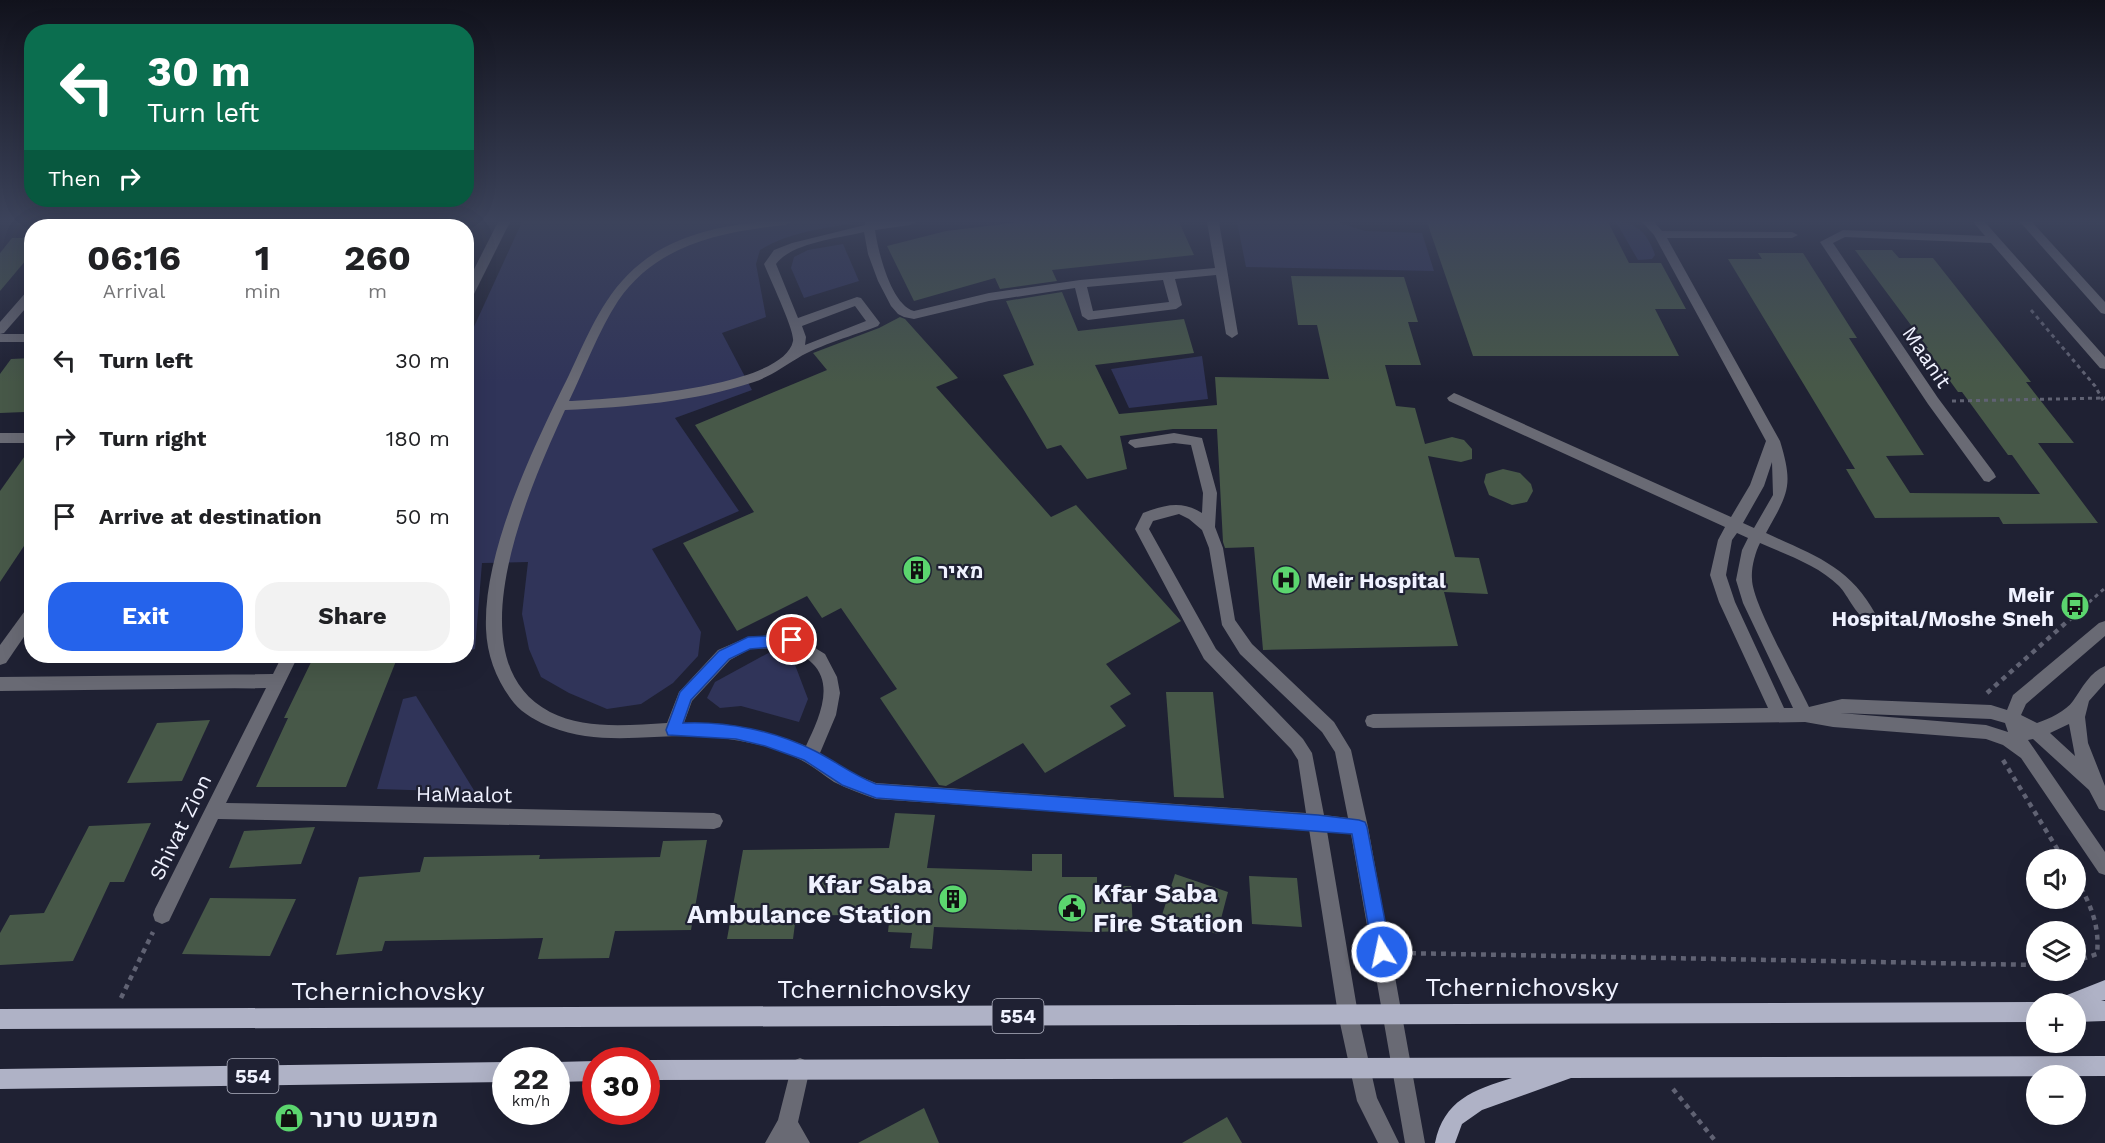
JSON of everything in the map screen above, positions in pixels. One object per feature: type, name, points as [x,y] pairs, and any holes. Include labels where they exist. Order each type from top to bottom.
[{"type":"main road","points":[[2086,997],[2105,990]]},
{"type":"main road","points":[[2086,1012],[2105,1011]]},
{"type":"main road","name":"Tchernichovsky","points":[[0,1020],[2026,1012]]},
{"type":"main road","points":[[660,1070],[2105,1066]]},
{"type":"main road","points":[[1445,1143],[1449,1126],[1456,1115],[1478,1100],[1578,1067]]},
{"type":"main road","name":"554","points":[[0,1079],[492,1072]]},
{"type":"street","points":[[634,275],[614,299],[560,406],[527,479],[500,568],[495,636],[497,658],[504,680],[517,697],[534,713],[558,724],[594,731],[703,729],[736,732],[766,739],[810,756],[848,780],[876,791],[1318,822],[1359,827]]},
{"type":"street","points":[[775,275],[800,337],[794,354]]},
{"type":"street","points":[[882,275],[893,301],[902,312],[914,315],[988,297],[1080,284],[1175,275]]},
{"type":"street","points":[[1222,275],[1232,334]]},
{"type":"street","points":[[1682,275],[1773,441],[1781,467],[1780,495],[1749,550],[1744,580],[1751,603],[1805,715]]},
{"type":"street","name":"Maanit","points":[[1848,275],[1933,401],[1989,477]]},
{"type":"street","points":[[2025,275],[2105,365]]},
{"type":"street","points":[[2074,275],[2105,310]]},
{"type":"street","points":[[1080,284],[1088,316],[1176,305],[1168,276]]},
{"type":"street","points":[[0,330],[24,302]]},
{"type":"street","points":[[560,406],[612,404],[726,384],[763,374],[794,354],[874,323],[857,302],[795,324]]},
{"type":"street","points":[[0,338],[24,338]]},
{"type":"street","points":[[2084,344],[2105,373]]},
{"type":"street","points":[[1454,398],[1800,554],[1839,575],[1850,585],[1868,615]]},
{"type":"street","points":[[0,438],[24,438]]},
{"type":"street","points":[[1135,443],[1174,438],[1197,441],[1210,493],[1208,527],[1216,548],[1227,621],[1246,649],[1328,727],[1343,750],[1394,1014],[1415,1143]]},
{"type":"street","points":[[1773,441],[1756,486],[1725,540],[1718,575],[1727,602],[1779,715]]},
{"type":"street","points":[[1208,527],[1194,515],[1180,509],[1164,511],[1149,517],[1142,529],[1210,654],[1297,744],[1306,758],[1348,1014],[1359,1067],[1367,1101],[1389,1143]]},
{"type":"street","points":[[0,658],[24,624]]},
{"type":"street","points":[[2105,627],[2019,700],[2012,717],[2013,737],[2105,867]]},
{"type":"street","points":[[673,730],[685,697],[724,655],[748,643],[792,640],[819,659],[829,677],[832,693],[828,714],[810,756]]},
{"type":"street","name":"Shivat Zion","points":[[162,915],[286,663]]},
{"type":"street","points":[[1373,721],[1805,715],[1833,720],[1986,732],[2013,737],[2036,731],[2066,718],[2079,706],[2096,681],[2105,673]]},
{"type":"street","points":[[0,684],[277,681]]},
{"type":"street","points":[[1805,715],[1842,706],[1983,712],[2012,717],[2036,731],[2094,784]]},
{"type":"street","points":[[2079,706],[2078,725],[2083,754],[2094,784],[2105,803]]},
{"type":"street","name":"HaMaalot","points":[[213,811],[714,821]]},
{"type":"street","points":[[775,1143],[787,1124],[800,1068]]},
{"type":"street","points":[[787,1124],[800,1143]]},
{"type":"path","points":[[2028,305],[2095,386],[2105,404]]},
{"type":"path","points":[[1933,401],[2103,398]]},
{"type":"path","points":[[1983,712],[1982,697],[2105,588]]},
{"type":"path","points":[[1986,732],[2057,849]]},
{"type":"path","points":[[2086,895],[2091,903],[2100,937],[2097,954],[2086,958]]},
{"type":"path","name":"Shivat Zion","points":[[111,1019],[162,915]]},
{"type":"path","points":[[1382,952],[2026,965]]},
{"type":"path","points":[[1655,1067],[1717,1143]]},
{"type":"shaded area","points":[[498,275],[758,275],[766,317],[722,333],[752,390],[675,418],[739,511],[652,549],[701,632],[698,656],[673,683],[641,704],[607,709],[569,693],[541,677],[529,649],[522,614],[528,562],[482,563],[474,649],[474,327]]},
{"type":"shaded area","points":[[794,275],[857,275],[859,281],[804,298]]},
{"type":"shaded area","points":[[1202,356],[1208,399],[1129,408],[1111,369]]},
{"type":"shaded area","points":[[772,651],[792,657],[808,699],[799,722],[741,706],[720,708],[707,698],[715,682]]},
{"type":"shaded area","points":[[416,696],[475,792],[377,789],[403,699]]},
{"type":"building","points":[[0,275],[13,275],[0,291]]},
{"type":"building","points":[[901,275],[1054,275],[1057,281],[1000,289],[995,278],[914,301]]},
{"type":"building","points":[[1445,275],[1668,275],[1686,309],[1655,309],[1679,356],[1473,356]]},
{"type":"building","points":[[1738,275],[1817,275],[1857,338],[1849,338],[1924,455],[1886,456],[1910,493],[2040,494],[1962,392],[1958,392],[1926,348],[1928,348],[1874,275],[1947,275],[2031,382],[2026,382],[2074,443],[2038,443],[2098,523],[2003,524],[1999,517],[1875,518],[1846,469],[1855,469]]},
{"type":"building","points":[[1291,276],[1404,277],[1418,322],[1408,322],[1421,365],[1385,365],[1396,406],[1415,408],[1425,444],[1452,437],[1464,440],[1472,449],[1472,459],[1461,462],[1428,456],[1455,557],[1479,558],[1488,594],[1444,592],[1458,646],[1263,650],[1254,547],[1225,548],[1223,542],[1217,429],[1173,429],[1120,436],[1127,469],[1087,479],[1061,445],[1047,449],[1003,375],[1034,365],[1006,301],[1062,292],[1078,331],[1184,319],[1194,353],[1095,365],[1119,414],[1217,405],[1215,377],[1329,379],[1317,325],[1298,325]]},
{"type":"building","name":"מאיר","points":[[900,317],[905,319],[958,378],[936,387],[1051,517],[1076,505],[1181,621],[1106,664],[1131,694],[1110,706],[1126,726],[1045,773],[1023,743],[946,786],[939,785],[880,698],[897,689],[841,608],[822,618],[807,596],[737,631],[683,543],[754,512],[695,425],[827,370],[813,353],[879,328]]},
{"type":"building","points":[[24,358],[24,412],[0,413],[0,374],[11,359]]},
{"type":"building","points":[[24,457],[24,546],[0,582],[0,491]]},
{"type":"building","points":[[1503,469],[1520,473],[1531,484],[1533,491],[1527,502],[1512,505],[1489,495],[1484,482],[1486,474]]},
{"type":"building","points":[[311,663],[395,663],[346,787],[256,787],[288,718],[284,718]]},
{"type":"building","points":[[1166,692],[1213,692],[1224,798],[1174,797]]},
{"type":"building","points":[[210,720],[182,781],[127,783],[157,723]]},
{"type":"building","points":[[895,813],[935,815],[927,868],[1032,871],[1032,854],[1062,854],[1062,877],[1097,877],[1097,886],[1131,886],[1133,931],[1092,932],[934,927],[932,949],[910,948],[912,933],[888,932],[890,914],[796,916],[793,939],[727,939],[743,850],[889,848]]},
{"type":"building","points":[[151,823],[124,882],[110,882],[73,961],[0,965],[0,933],[10,915],[44,913],[89,826]]},
{"type":"building","points":[[315,827],[301,864],[229,868],[244,831]]},
{"type":"building","points":[[707,840],[691,930],[615,931],[609,958],[538,959],[543,938],[385,941],[382,951],[336,955],[359,877],[420,872],[424,857],[540,855],[539,859],[660,857],[663,841]]},
{"type":"building","points":[[1175,874],[1228,892],[1217,934],[1162,915]]},
{"type":"building","points":[[1249,876],[1297,878],[1302,927],[1252,924]]},
{"type":"building","points":[[210,898],[296,899],[270,956],[182,954]]},
{"type":"building","points":[[924,1108],[939,1143],[858,1143]]},
{"type":"building","points":[[1227,1117],[1242,1143],[1182,1143]]},
{"type":"place","name":"מאיר","points":[[917,570]]},
{"type":"place","name":"Meir Hospital","points":[[1286,580]]},
{"type":"place","name":"Meir Hospital/Moshe Sneh","points":[[2075,606]]},
{"type":"place","name":"Kfar Saba Ambulance Station","points":[[953,899]]},
{"type":"place","name":"Kfar Saba Fire Station","points":[[1072,908]]},
{"type":"place","name":"מפגש טרנר","points":[[289,1118]]},
{"type":"route","points":[[792,640],[748,643],[724,655],[701,677],[685,697],[673,730],[703,729],[736,732],[766,739],[810,756],[848,780],[876,791],[932,797],[1318,822],[1359,827],[1382,952]]}]
